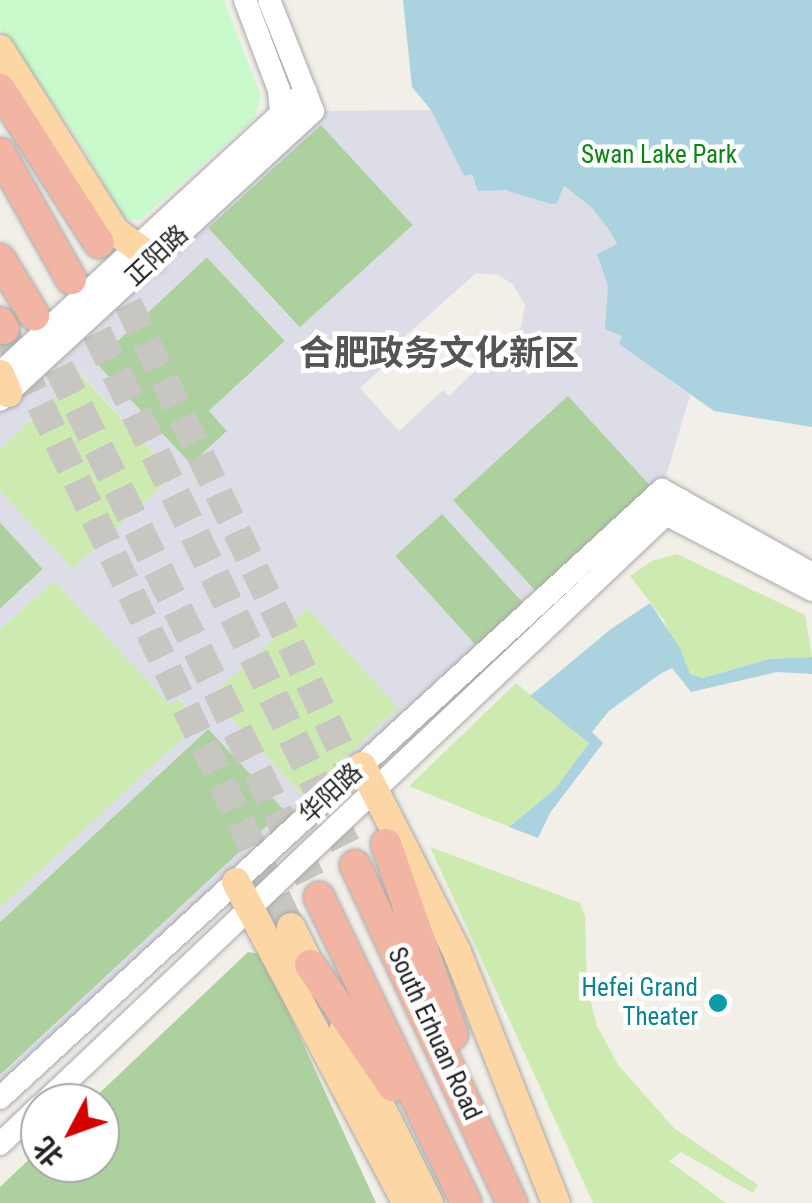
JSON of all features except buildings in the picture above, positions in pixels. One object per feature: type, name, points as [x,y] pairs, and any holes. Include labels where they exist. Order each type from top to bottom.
[{"type":"highway","points":[[0,89],[93,234],[0,141]]},
{"type":"highway","points":[[0,153],[70,278]]},
{"type":"highway","points":[[0,259],[34,315]]},
{"type":"highway","points":[[385,841],[510,1198]]},
{"type":"highway","name":"South Erhuan Road","points":[[355,865],[510,1198]]},
{"type":"highway","name":"South Erhuan Road","points":[[319,897],[466,1203]]},
{"type":"highway","points":[[310,964],[445,1160]]},
{"type":"main road","points":[[0,49],[94,190],[115,231],[144,254]]},
{"type":"main road","points":[[369,777],[457,952],[556,1203]]},
{"type":"main road","points":[[385,841],[539,1203]]},
{"type":"main road","points":[[244,894],[407,1203]]},
{"type":"main road","points":[[291,926],[429,1203]]},
{"type":"street","points":[[245,0],[279,90],[281,141]]},
{"type":"street","points":[[269,0],[310,101]]},
{"type":"street","name":"正阳路","points":[[2,385],[144,254],[282,114],[310,101]]},
{"type":"street","name":"正阳路","points":[[144,254],[281,141],[310,101]]},
{"type":"street","points":[[664,502],[812,574]]},
{"type":"street","points":[[664,502],[812,590]]},
{"type":"street","name":"华阳路","points":[[63,1083],[244,894],[664,502]]},
{"type":"street","name":"华阳路","points":[[0,1098],[244,894]]},
{"type":"street","name":"华阳路","points":[[0,1144],[20,1125]]},
{"type":"green space","points":[[0,0],[224,0],[261,96],[255,118],[140,220],[123,218],[78,139],[0,28]]},
{"type":"green space","points":[[321,124],[413,225],[300,328],[208,228]]},
{"type":"green space","points":[[207,257],[285,341],[210,410],[228,430],[191,465],[95,362]]},
{"type":"green space","points":[[80,374],[174,475],[73,569],[0,491],[0,449]]},
{"type":"green space","points":[[568,395],[656,491],[540,597],[452,501]]},
{"type":"green space","points":[[442,513],[527,607],[480,650],[395,556]]},
{"type":"green space","points":[[0,522],[43,569],[0,609]]},
{"type":"green space","points":[[677,554],[805,615],[812,657],[769,659],[703,678],[690,674],[663,619],[630,576],[652,561]]},
{"type":"green space","points":[[54,580],[170,705],[178,698],[201,722],[0,908],[0,630]]},
{"type":"green space","points":[[307,607],[399,708],[303,796],[211,696]]},
{"type":"green space","points":[[516,683],[589,743],[581,760],[556,788],[509,827],[409,786]]},
{"type":"green space","points":[[209,728],[285,810],[0,1075],[0,922]]},
{"type":"green space","points":[[430,847],[580,903],[585,916],[587,987],[597,1026],[619,1066],[674,1128],[758,1185],[753,1193],[681,1152],[669,1161],[726,1203],[593,1203]]},
{"type":"green space","points":[[248,952],[262,954],[376,1203],[0,1203],[0,1187],[20,1168],[20,1183],[120,1183],[120,1083],[110,1083]]},
{"type":"shaded area","points":[[431,110],[464,176],[472,173],[491,189],[520,192],[551,204],[557,202],[563,186],[592,208],[617,244],[598,254],[608,286],[608,317],[622,337],[620,344],[690,395],[662,490],[0,1098],[0,1075],[284,810],[208,729],[0,922],[0,908],[200,722],[179,698],[170,705],[54,581],[0,630],[0,609],[43,569],[0,522],[0,491],[73,569],[174,475],[81,374],[0,449],[0,400],[313,111]],"holes":[[[321,125],[413,225],[299,328],[208,228]],[[207,257],[285,341],[209,411],[227,431],[191,464],[95,362]],[[476,273],[498,275],[513,284],[525,305],[521,327],[449,396],[443,390],[399,431],[360,388],[406,346],[401,340]],[[568,396],[655,491],[540,596],[453,500]],[[442,514],[527,607],[480,650],[395,556]],[[307,608],[398,708],[303,796],[211,696]]]},
{"type":"water","name":"Swan Lake Park","points":[[403,0],[812,0],[812,427],[714,411],[619,344],[622,336],[605,329],[608,286],[597,254],[617,244],[609,230],[592,208],[564,186],[557,203],[551,204],[505,190],[478,191],[472,174],[464,176],[431,110],[412,87]]},
{"type":"water","points":[[650,603],[680,648],[690,674],[703,678],[769,659],[812,657],[812,674],[777,672],[691,692],[672,668],[660,674],[609,711],[592,732],[603,743],[550,813],[538,838],[509,827],[556,788],[589,743],[530,696],[611,629]]},
{"type":"tunnel","points":[[110,266],[363,796]]},
{"type":"tunnel","points":[[77,292],[355,865]]},
{"type":"tunnel","points":[[39,327],[319,897]]},
{"type":"tunnel","points":[[4,329],[291,927]]},
{"type":"place","name":"Hefei Grand Theater","points":[[718,1003]]},
{"type":"district","name":"合肥政务文化新区","points":[[439,354]]}]
